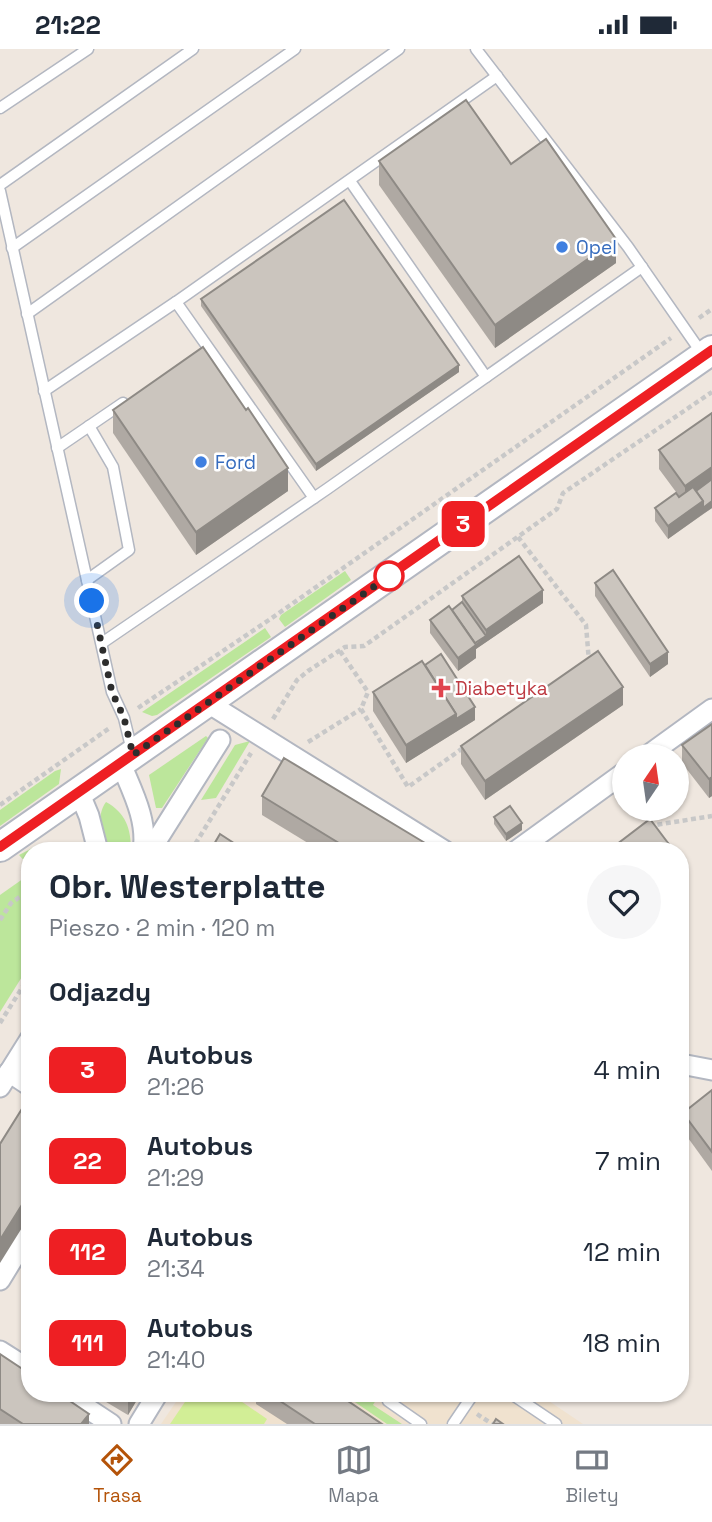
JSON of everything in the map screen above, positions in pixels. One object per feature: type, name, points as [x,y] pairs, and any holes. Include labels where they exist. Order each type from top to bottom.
[{"type":"main road","points":[[0,847],[708,353]]},
{"type":"street","points":[[208,703],[431,842]]},
{"type":"street","points":[[664,744],[712,709]]},
{"type":"street","points":[[156,842],[220,740]]},
{"type":"street","points":[[127,759],[140,811],[144,842]]},
{"type":"street","points":[[528,842],[612,781]]},
{"type":"street","points":[[79,792],[96,842]]},
{"type":"street","points":[[5,1080],[21,1054]]},
{"type":"street","points":[[689,1066],[712,1070]]},
{"type":"street","points":[[0,1280],[21,1246]]},
{"type":"street","points":[[0,1351],[21,1364]]},
{"type":"street","points":[[78,1402],[111,1424]]},
{"type":"street","points":[[139,1424],[152,1402]]},
{"type":"lane","points":[[0,108],[88,49]]},
{"type":"lane","points":[[127,759],[124,718],[112,692],[0,188],[193,49]]},
{"type":"lane","points":[[12,248],[295,49]]},
{"type":"lane","points":[[27,314],[399,49]]},
{"type":"lane","points":[[476,49],[686,328],[708,353]]},
{"type":"lane","points":[[44,391],[176,302],[497,76]]},
{"type":"lane","points":[[350,181],[486,377]]},
{"type":"lane","points":[[102,643],[314,498],[642,267]]},
{"type":"lane","points":[[176,302],[314,498]]},
{"type":"lane","points":[[196,353],[207,345]]},
{"type":"lane","points":[[57,448],[132,397]]},
{"type":"lane","points":[[88,580],[129,550],[113,467],[89,426]]},
{"type":"lane","points":[[389,1402],[421,1424]]},
{"type":"lane","points":[[453,1424],[468,1402]]},
{"type":"lane","points":[[523,1402],[556,1424]]},
{"type":"path","points":[[0,805],[712,309]]},
{"type":"path","points":[[197,842],[297,680],[345,647],[364,646],[557,509],[563,493],[712,392]]},
{"type":"path","points":[[517,537],[586,625],[590,661],[579,669]]},
{"type":"path","points":[[289,754],[361,709],[368,692],[340,651]]},
{"type":"path","points":[[361,709],[408,787],[464,747]]},
{"type":"path","points":[[640,834],[650,825],[712,816]]},
{"type":"path","points":[[0,920],[11,903],[21,896]]},
{"type":"path","points":[[0,1023],[21,989]]},
{"type":"shaded area","points":[[176,1402],[550,1402],[583,1424],[161,1424]]},
{"type":"green space","points":[[345,571],[351,580],[285,627],[279,619],[281,615]]},
{"type":"green space","points":[[265,628],[271,637],[157,715],[142,712]]},
{"type":"green space","points":[[206,736],[208,738],[162,808],[156,808],[149,775]]},
{"type":"green space","points":[[250,741],[216,798],[201,800],[235,745]]},
{"type":"green space","points":[[61,769],[59,784],[0,826],[0,810]]},
{"type":"green space","points":[[106,802],[123,816],[130,842],[105,842],[100,820]]},
{"type":"green space","points":[[21,880],[21,978],[0,1012],[0,895]]},
{"type":"green space","points":[[185,1402],[242,1402],[267,1419],[264,1424],[170,1424]]},
{"type":"green space","points":[[355,1402],[375,1402],[373,1405],[402,1424],[387,1424]]},
{"type":"building","points":[[466,100],[511,164],[546,139],[616,239],[495,325],[379,161]]},
{"type":"building","points":[[344,200],[459,365],[316,464],[201,299]]},
{"type":"building","name":"Ford","points":[[203,347],[288,468],[196,532],[113,410]]},
{"type":"building","points":[[712,413],[712,467],[685,486],[659,450]]},
{"type":"building","points":[[712,479],[712,501],[703,508],[703,501],[696,491]]},
{"type":"building","points":[[693,487],[703,501],[668,526],[655,508],[676,493],[679,497]]},
{"type":"building","points":[[519,556],[543,590],[486,630],[462,596]]},
{"type":"building","points":[[613,570],[668,652],[650,664],[595,583]]},
{"type":"building","points":[[462,602],[486,636],[475,643],[452,610]]},
{"type":"building","points":[[449,606],[476,645],[458,658],[430,620]]},
{"type":"building","points":[[598,651],[623,687],[485,781],[461,746]]},
{"type":"building","points":[[441,654],[475,707],[456,719],[456,714],[425,665]]},
{"type":"building","points":[[422,661],[456,714],[406,745],[373,692]]},
{"type":"building","points":[[712,724],[712,777],[709,779],[690,755],[690,744],[683,744]]},
{"type":"building","points":[[284,758],[423,842],[337,842],[262,796]]},
{"type":"building","points":[[510,806],[522,823],[506,834],[494,817]]},
{"type":"building","points":[[647,821],[652,821],[667,842],[620,842]]},
{"type":"building","points":[[220,834],[232,842],[215,842]]},
{"type":"building","points":[[712,1090],[712,1152],[689,1121],[689,1108]]},
{"type":"building","points":[[21,1110],[21,1206],[0,1240],[0,1144]]},
{"type":"building","points":[[0,1354],[21,1368],[21,1402],[71,1402],[89,1414],[81,1424],[23,1424],[0,1409]]},
{"type":"building","points":[[282,1402],[349,1402],[382,1424],[315,1424]]},
{"type":"bus line","name":"3","points":[[0,847],[712,350]]},
{"type":"place","name":"Opel","points":[[562,247]]},
{"type":"place","name":"Ford","points":[[201,462]]},
{"type":"place","name":"Diabetyka","points":[[441,688]]},
{"type":"route","points":[[92,601],[112,692],[124,718],[133,755],[389,576]]}]
